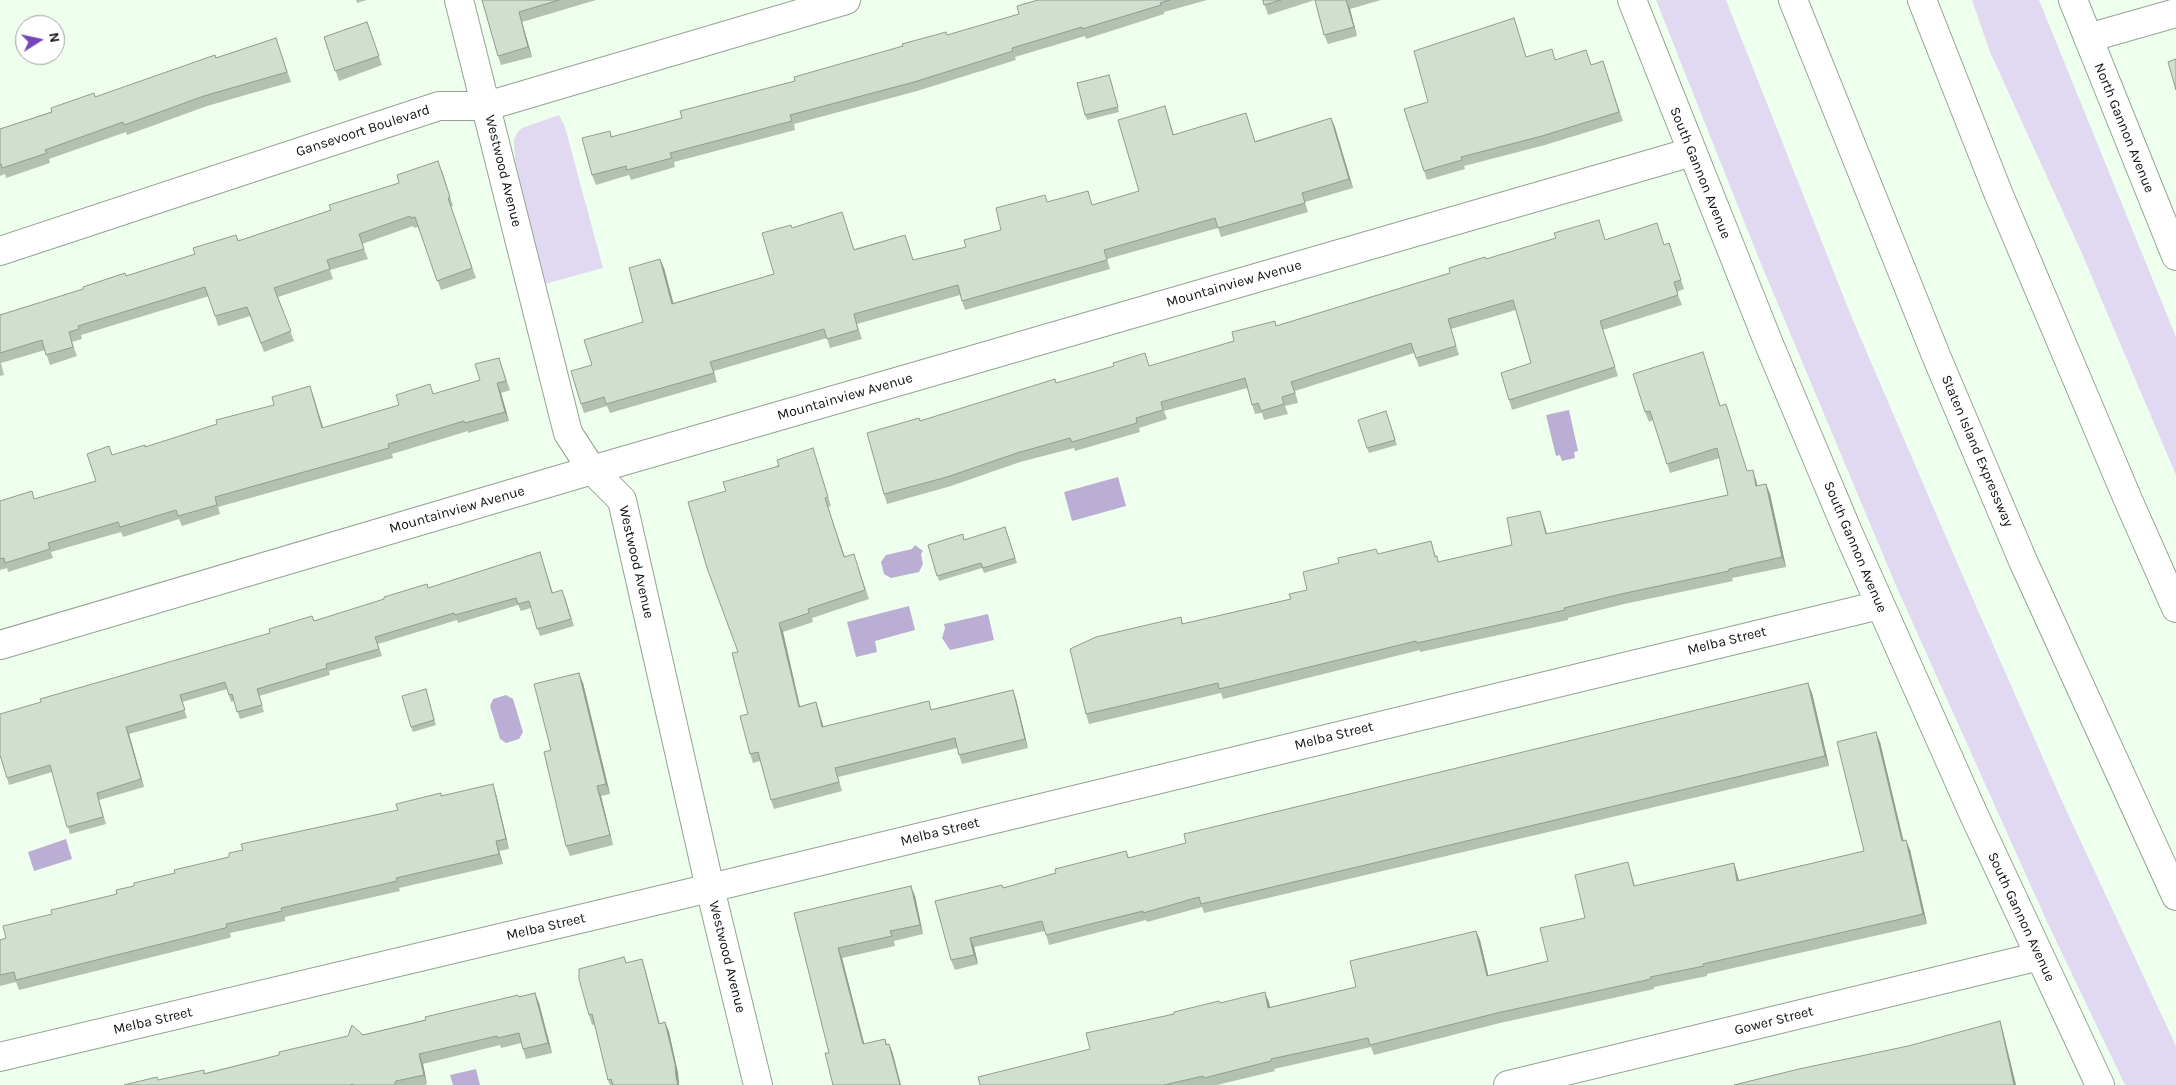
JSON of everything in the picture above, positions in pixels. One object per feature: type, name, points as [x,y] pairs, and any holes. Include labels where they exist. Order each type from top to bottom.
[{"type":"main road","name":"Westwood Avenue","points":[[459,0],[568,433],[592,470],[622,500],[710,888],[758,1085]]},
{"type":"main road","name":"Gansevoort Boulevard","points":[[0,251],[439,106],[487,106],[846,0]]},
{"type":"main road","name":"South Gannon Avenue","points":[[1632,0],[1776,362],[1880,605],[1974,815],[2100,1085]]},
{"type":"main road","name":"Staten Island Expressway","points":[[1793,0],[1937,358],[2023,561],[2176,896]]},
{"type":"main road","points":[[1922,0],[1999,195],[2176,608]]},
{"type":"main road","name":"North Gannon Avenue","points":[[2073,0],[2176,256]]},
{"type":"main road","points":[[2088,38],[2176,13]]},
{"type":"main road","name":"Mountainview Avenue","points":[[0,645],[592,470],[1692,152]]},
{"type":"main road","name":"Melba Street","points":[[0,1057],[710,888],[1880,605]]},
{"type":"main road","name":"Gower Street","points":[[1508,1085],[2040,956]]},
{"type":"shaded area","points":[[1656,0],[1726,0],[1852,318],[1962,574],[2061,799],[2176,1046],[2176,1085],[2125,1085],[2048,924],[1897,588],[1759,259]]},
{"type":"shaded area","points":[[1972,0],[2039,0],[2176,337],[2176,475],[2080,249],[1990,52]]},
{"type":"shaded area","points":[[559,115],[565,127],[603,268],[541,285],[515,160],[514,140],[522,128]]},
{"type":"shaded area","points":[[1569,410],[1578,451],[1574,452],[1575,458],[1562,461],[1560,455],[1556,456],[1546,415]]},
{"type":"shaded area","points":[[1118,477],[1126,506],[1072,521],[1064,492]]},
{"type":"shaded area","points":[[915,545],[923,551],[921,554],[923,564],[919,572],[891,578],[884,574],[881,562],[886,555],[912,549]]},
{"type":"shaded area","points":[[909,606],[915,630],[875,641],[877,652],[856,657],[847,622]]},
{"type":"shaded area","points":[[988,614],[994,640],[950,650],[942,638],[945,628],[944,624]]},
{"type":"shaded area","points":[[506,695],[513,699],[523,732],[519,739],[506,743],[500,739],[490,706],[493,699]]},
{"type":"shaded area","points":[[66,839],[72,859],[34,871],[28,852]]},
{"type":"shaded area","points":[[476,1069],[480,1085],[453,1085],[450,1075]]},
{"type":"building","points":[[482,0],[559,0],[519,12],[528,47],[498,56]]},
{"type":"building","points":[[1038,0],[1170,0],[1160,3],[1161,5],[1082,29],[1082,27],[1012,48],[1013,51],[914,82],[790,115],[792,121],[670,153],[672,158],[627,170],[626,166],[592,175],[582,138],[610,131],[611,137],[682,118],[680,111],[795,81],[794,77],[903,46],[902,44],[946,32],[947,35],[1019,14],[1017,6]]},
{"type":"building","points":[[1263,0],[1281,0],[1264,5]]},
{"type":"building","points":[[1315,0],[1346,0],[1354,27],[1324,35]]},
{"type":"building","points":[[1514,18],[1526,57],[1552,49],[1555,60],[1586,50],[1591,65],[1603,61],[1619,112],[1542,136],[1461,157],[1462,160],[1424,171],[1404,109],[1428,102],[1414,51]]},
{"type":"building","points":[[367,22],[379,56],[335,71],[324,37]]},
{"type":"building","points":[[276,38],[287,72],[204,96],[124,125],[123,122],[45,150],[47,153],[2,168],[0,165],[0,129],[52,112],[51,108],[94,93],[95,97],[215,55],[216,58]]},
{"type":"building","points":[[2176,59],[2176,90],[2168,62]]},
{"type":"building","points":[[1109,75],[1118,107],[1085,115],[1077,83]]},
{"type":"building","points":[[1165,106],[1173,135],[1246,113],[1255,142],[1331,118],[1349,179],[1302,193],[1305,203],[1218,228],[1215,218],[1104,250],[1107,260],[962,301],[958,285],[854,314],[858,330],[827,339],[824,329],[710,362],[714,373],[606,404],[604,397],[581,404],[571,371],[592,365],[584,340],[643,322],[629,268],[660,259],[672,304],[774,274],[762,233],[791,225],[792,228],[842,212],[854,250],[905,235],[913,260],[966,247],[964,240],[1001,230],[996,208],[1045,195],[1047,202],[1088,191],[1092,205],[1139,191],[1118,120]]},
{"type":"building","points":[[438,161],[450,197],[448,198],[472,268],[437,281],[415,217],[411,218],[410,216],[359,234],[364,249],[327,260],[330,269],[274,288],[291,331],[261,343],[247,307],[215,316],[205,287],[78,326],[79,329],[69,332],[73,347],[46,355],[42,340],[0,353],[0,315],[83,289],[83,287],[125,273],[126,276],[195,254],[193,248],[236,235],[238,241],[331,210],[329,205],[399,183],[397,175]]},
{"type":"building","points":[[1599,220],[1605,240],[1657,223],[1664,245],[1669,243],[1681,280],[1674,282],[1678,295],[1600,321],[1615,367],[1509,400],[1501,373],[1531,363],[1513,300],[1448,319],[1456,346],[1416,358],[1411,343],[1291,382],[1295,393],[1282,397],[1284,404],[1261,411],[1258,403],[1252,405],[1245,378],[1161,402],[1163,410],[1136,418],[1137,423],[1072,442],[1070,438],[1017,453],[947,477],[884,494],[867,433],[919,418],[920,421],[1055,379],[1056,383],[1114,366],[1113,363],[1145,353],[1149,366],[1234,341],[1232,332],[1275,321],[1276,326],[1450,273],[1449,268],[1556,238],[1554,233]]},
{"type":"building","points":[[1703,352],[1720,406],[1726,404],[1747,471],[1753,470],[1756,486],[1766,484],[1782,557],[1729,569],[1729,571],[1621,594],[1564,608],[1565,610],[1417,643],[1416,641],[1219,689],[1218,683],[1086,714],[1070,649],[1096,637],[1181,617],[1182,624],[1291,599],[1289,594],[1307,590],[1303,572],[1339,563],[1338,558],[1376,549],[1378,554],[1431,541],[1438,562],[1512,545],[1507,518],[1540,511],[1546,534],[1728,495],[1717,448],[1667,464],[1650,411],[1645,412],[1633,374]]},
{"type":"building","points":[[499,358],[506,381],[497,383],[505,412],[465,423],[464,421],[388,444],[389,448],[215,497],[217,505],[178,516],[176,510],[120,527],[118,522],[48,543],[50,549],[5,563],[4,558],[0,559],[0,501],[32,491],[34,499],[96,481],[87,454],[109,446],[112,455],[145,445],[145,447],[217,424],[216,420],[274,405],[272,397],[310,386],[322,428],[399,405],[396,395],[430,384],[433,394],[480,380],[475,364]]},
{"type":"building","points":[[1386,411],[1395,440],[1367,448],[1358,420]]},
{"type":"building","points":[[813,448],[828,497],[825,498],[844,557],[854,554],[865,590],[808,609],[809,613],[779,623],[799,707],[816,702],[822,727],[929,701],[931,710],[1013,690],[1025,739],[959,755],[955,738],[835,768],[839,782],[771,800],[758,752],[750,754],[740,716],[748,714],[732,653],[738,652],[707,568],[688,502],[726,491],[723,482],[779,466],[777,460]]},
{"type":"building","points":[[1005,527],[1015,558],[983,568],[981,563],[937,576],[928,545],[963,534],[964,540]]},
{"type":"building","points":[[540,552],[552,593],[562,590],[571,619],[537,629],[529,601],[518,604],[516,598],[455,615],[454,613],[375,637],[379,649],[326,664],[327,668],[257,689],[262,705],[237,712],[232,694],[229,695],[225,682],[180,695],[185,710],[126,727],[141,779],[97,793],[103,817],[67,827],[50,765],[7,778],[0,755],[0,714],[41,702],[40,699],[270,633],[269,629],[312,616],[314,621],[384,599],[384,597],[427,584],[428,588]]},
{"type":"building","points":[[579,673],[606,784],[597,786],[610,835],[566,846],[544,752],[551,750],[534,684]]},
{"type":"building","points":[[1808,683],[1825,756],[1201,904],[1199,897],[1143,913],[1143,911],[1046,935],[1042,921],[970,938],[974,955],[951,960],[935,901],[1002,885],[1003,888],[1056,873],[1055,869],[1126,851],[1128,858],[1186,843],[1184,834]]},
{"type":"building","points":[[426,689],[434,720],[411,727],[402,696]]},
{"type":"building","points":[[1876,732],[1902,841],[1906,840],[1923,914],[1703,964],[1704,966],[1650,977],[1651,979],[1497,1013],[1370,1045],[1368,1038],[1271,1059],[1271,1061],[1204,1078],[1203,1076],[1164,1085],[980,1085],[978,1077],[1090,1049],[1086,1033],[1265,992],[1268,1008],[1356,987],[1350,961],[1476,931],[1487,976],[1548,961],[1540,928],[1585,918],[1575,875],[1628,862],[1634,886],[1734,863],[1737,881],[1864,851],[1837,742]]},
{"type":"building","points":[[493,784],[506,839],[496,841],[499,854],[396,878],[397,881],[281,908],[282,911],[226,924],[227,927],[225,928],[16,980],[14,972],[0,975],[0,940],[6,938],[3,926],[52,914],[51,910],[117,894],[116,890],[134,886],[134,883],[175,873],[174,870],[229,857],[229,853],[243,850],[241,844],[398,810],[396,804],[441,793],[441,796]]},
{"type":"building","points":[[911,886],[920,925],[890,931],[892,936],[838,948],[863,1044],[885,1039],[886,1045],[889,1044],[900,1085],[833,1085],[825,1053],[829,1053],[794,913]]},
{"type":"building","points":[[624,957],[626,963],[642,959],[659,1024],[665,1022],[678,1085],[613,1085],[611,1079],[608,1080],[592,1014],[589,1015],[579,979],[579,969]]},
{"type":"building","points":[[535,993],[548,1043],[523,1049],[519,1033],[498,1038],[497,1036],[419,1054],[424,1075],[396,1081],[394,1085],[124,1085],[157,1077],[158,1080],[204,1070],[204,1074],[279,1055],[279,1052],[348,1036],[352,1025],[363,1035],[426,1020],[425,1017],[518,995],[519,997]]},
{"type":"building","points":[[2000,1021],[2014,1085],[1734,1085],[1908,1046]]}]
